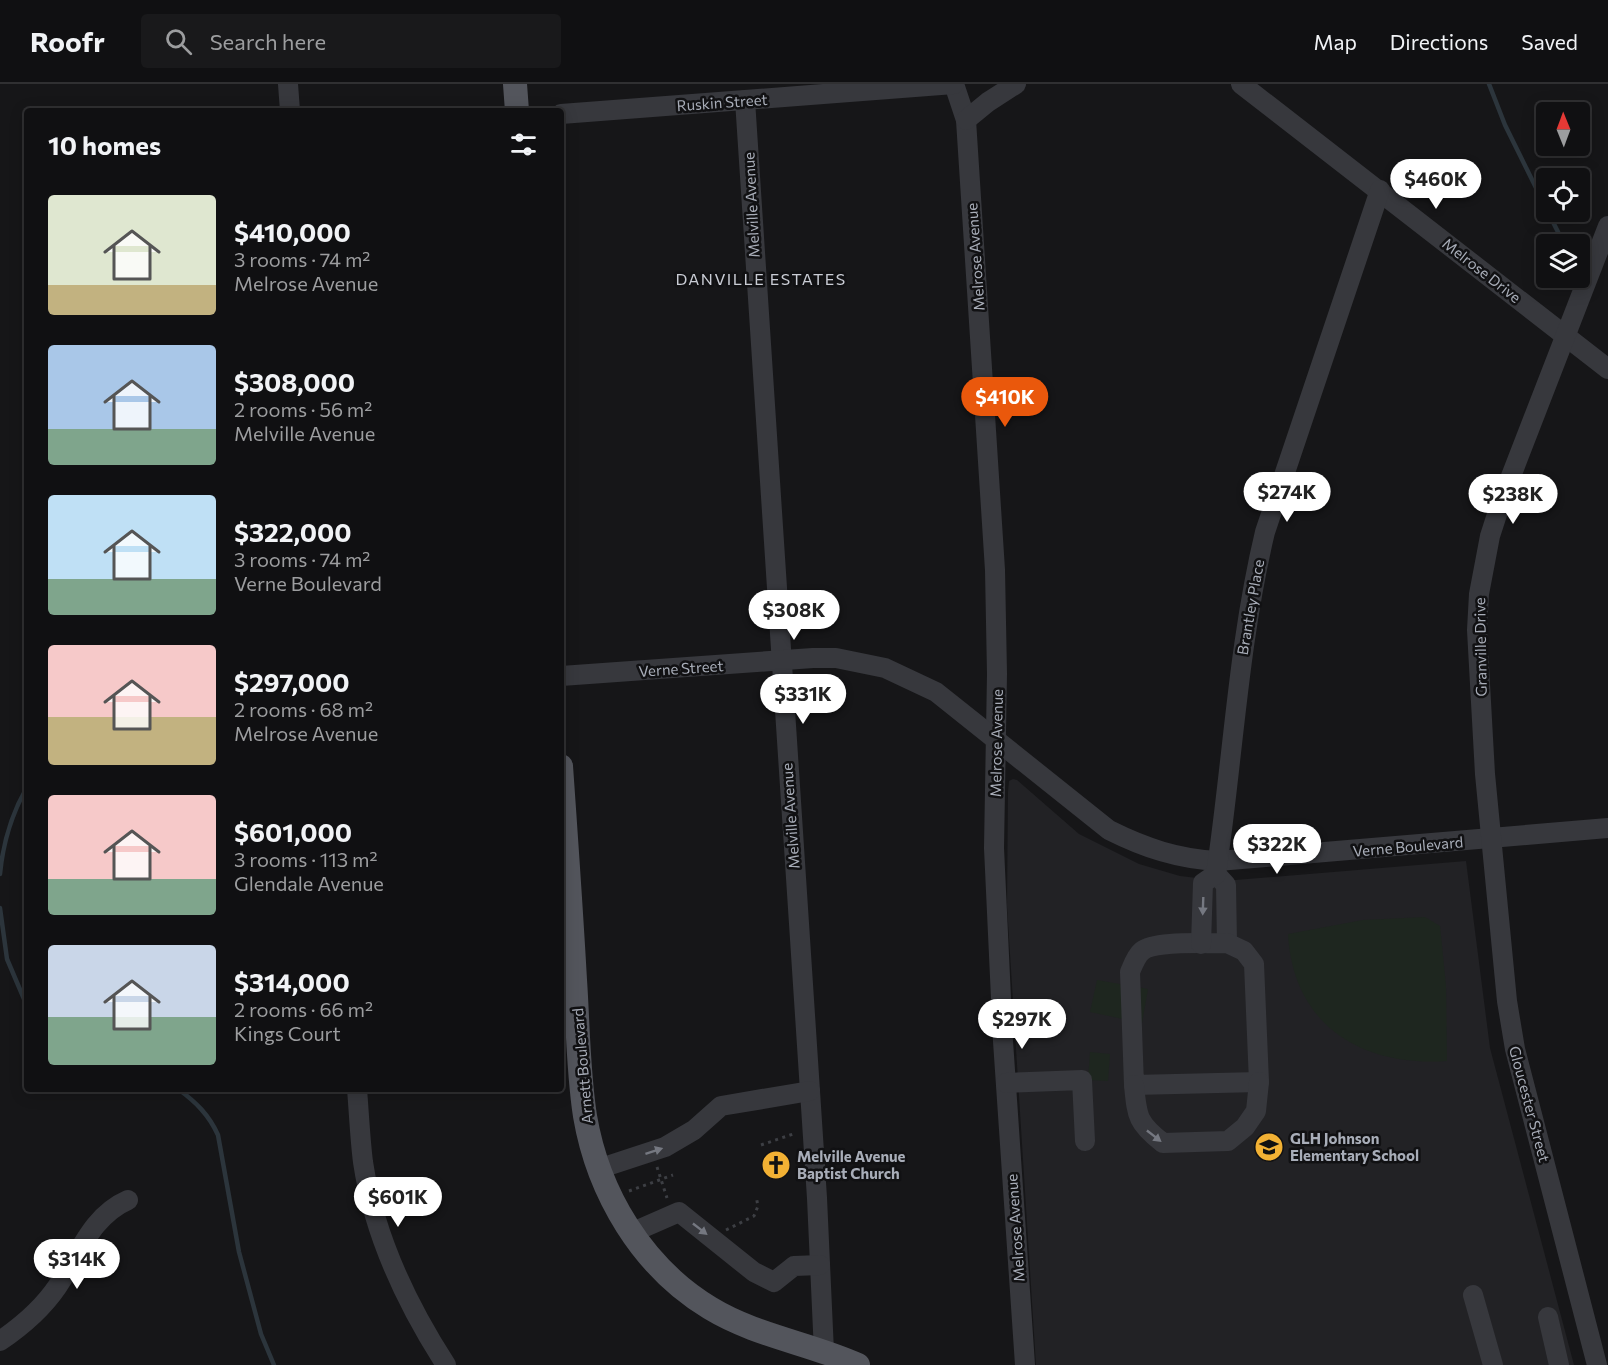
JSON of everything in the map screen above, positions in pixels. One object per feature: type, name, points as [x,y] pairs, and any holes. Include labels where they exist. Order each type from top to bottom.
[{"type":"main road","points":[[515,84],[517,108]]},
{"type":"main road","name":"Arnett Boulevard","points":[[564,811],[584,1113],[598,1169],[611,1197],[631,1233],[659,1266],[708,1307],[766,1335],[824,1352],[858,1365]]},
{"type":"street","points":[[288,84],[290,108]]},
{"type":"street","points":[[954,84],[966,120],[1016,84]]},
{"type":"street","name":"Ruskin Street","points":[[564,114],[954,84]]},
{"type":"street","name":"Melrose Drive","points":[[1241,84],[1608,369]]},
{"type":"street","name":"Melville Avenue","points":[[745,100],[780,661],[813,1131],[824,1352]]},
{"type":"street","name":"Melrose Avenue","points":[[966,120],[995,570],[997,674],[994,848],[1006,1083],[1025,1365]]},
{"type":"street","name":"Brantley Place","points":[[1217,867],[1241,656],[1252,588],[1265,532],[1380,190]]},
{"type":"street","name":"Granville Drive","points":[[1491,838],[1477,630],[1482,574],[1490,536],[1501,502],[1608,226]]},
{"type":"street","name":"Verne Street","points":[[564,676],[836,658],[885,668],[936,692],[995,737]]},
{"type":"street","name":"Verne Boulevard","points":[[995,737],[1109,830],[1140,845],[1217,867],[1608,828]]},
{"type":"street","name":"Gloucester Street","points":[[1491,838],[1507,1001],[1515,1049],[1597,1365]]},
{"type":"street","points":[[1201,944],[1203,883],[1217,867],[1226,885],[1227,943]]},
{"type":"street","points":[[1227,943],[1244,951],[1254,964],[1258,1082],[1256,1111],[1245,1127],[1228,1141],[1162,1143],[1146,1130],[1137,1116],[1130,972],[1142,951],[1154,946],[1227,943]]},
{"type":"street","points":[[1006,1083],[1082,1080],[1085,1141]]},
{"type":"street","points":[[1134,1085],[1258,1082]]},
{"type":"street","points":[[598,1169],[665,1147],[694,1130],[721,1107],[810,1091]]},
{"type":"street","points":[[357,1092],[363,1162],[382,1240],[398,1281],[423,1329],[446,1365]]},
{"type":"street","points":[[0,1341],[40,1308],[57,1288],[95,1224],[107,1212],[128,1200]]},
{"type":"street","points":[[631,1233],[679,1212],[754,1272],[774,1282],[794,1266],[820,1265]]},
{"type":"street","points":[[1473,1295],[1493,1365]]},
{"type":"street","points":[[1548,1317],[1559,1365]]},
{"type":"path","points":[[761,1145],[800,1132],[813,1131]]},
{"type":"path","points":[[653,1151],[660,1179],[674,1215]]},
{"type":"path","points":[[611,1197],[673,1175]]},
{"type":"path","points":[[710,1237],[754,1216],[758,1206],[756,1196]]},
{"type":"shaded area","name":"GLH Johnson Elementary School","points":[[1013,779],[1079,834],[1139,864],[1180,876],[1223,881],[1466,861],[1490,1048],[1574,1365],[1036,1365],[1007,906],[1008,792],[1009,781]]},
{"type":"shaded area","points":[[1425,917],[1440,926],[1446,986],[1447,1061],[1416,1061],[1387,1056],[1360,1047],[1337,1034],[1318,1016],[1303,993],[1293,966],[1288,934],[1363,920]]},
{"type":"shaded area","points":[[1097,980],[1148,989],[1142,1023],[1090,1012]]},
{"type":"shaded area","points":[[1090,1052],[1110,1054],[1108,1081],[1088,1080]]},
{"type":"waterway","points":[[1489,84],[1505,125],[1536,188]]},
{"type":"waterway","points":[[1553,222],[1559,234]]},
{"type":"waterway","points":[[0,874],[9,829],[24,793]]},
{"type":"waterway","points":[[0,908],[7,959],[24,999]]},
{"type":"waterway","points":[[182,1092],[201,1109],[218,1135],[239,1252],[261,1334],[274,1365]]},
{"type":"place","name":"GLH Johnson Elementary School","points":[[1269,1147]]},
{"type":"place","name":"Melville Avenue Baptist Church","points":[[776,1165]]},
{"type":"district","name":"DANVILLE ESTATES","points":[[761,278]]}]
